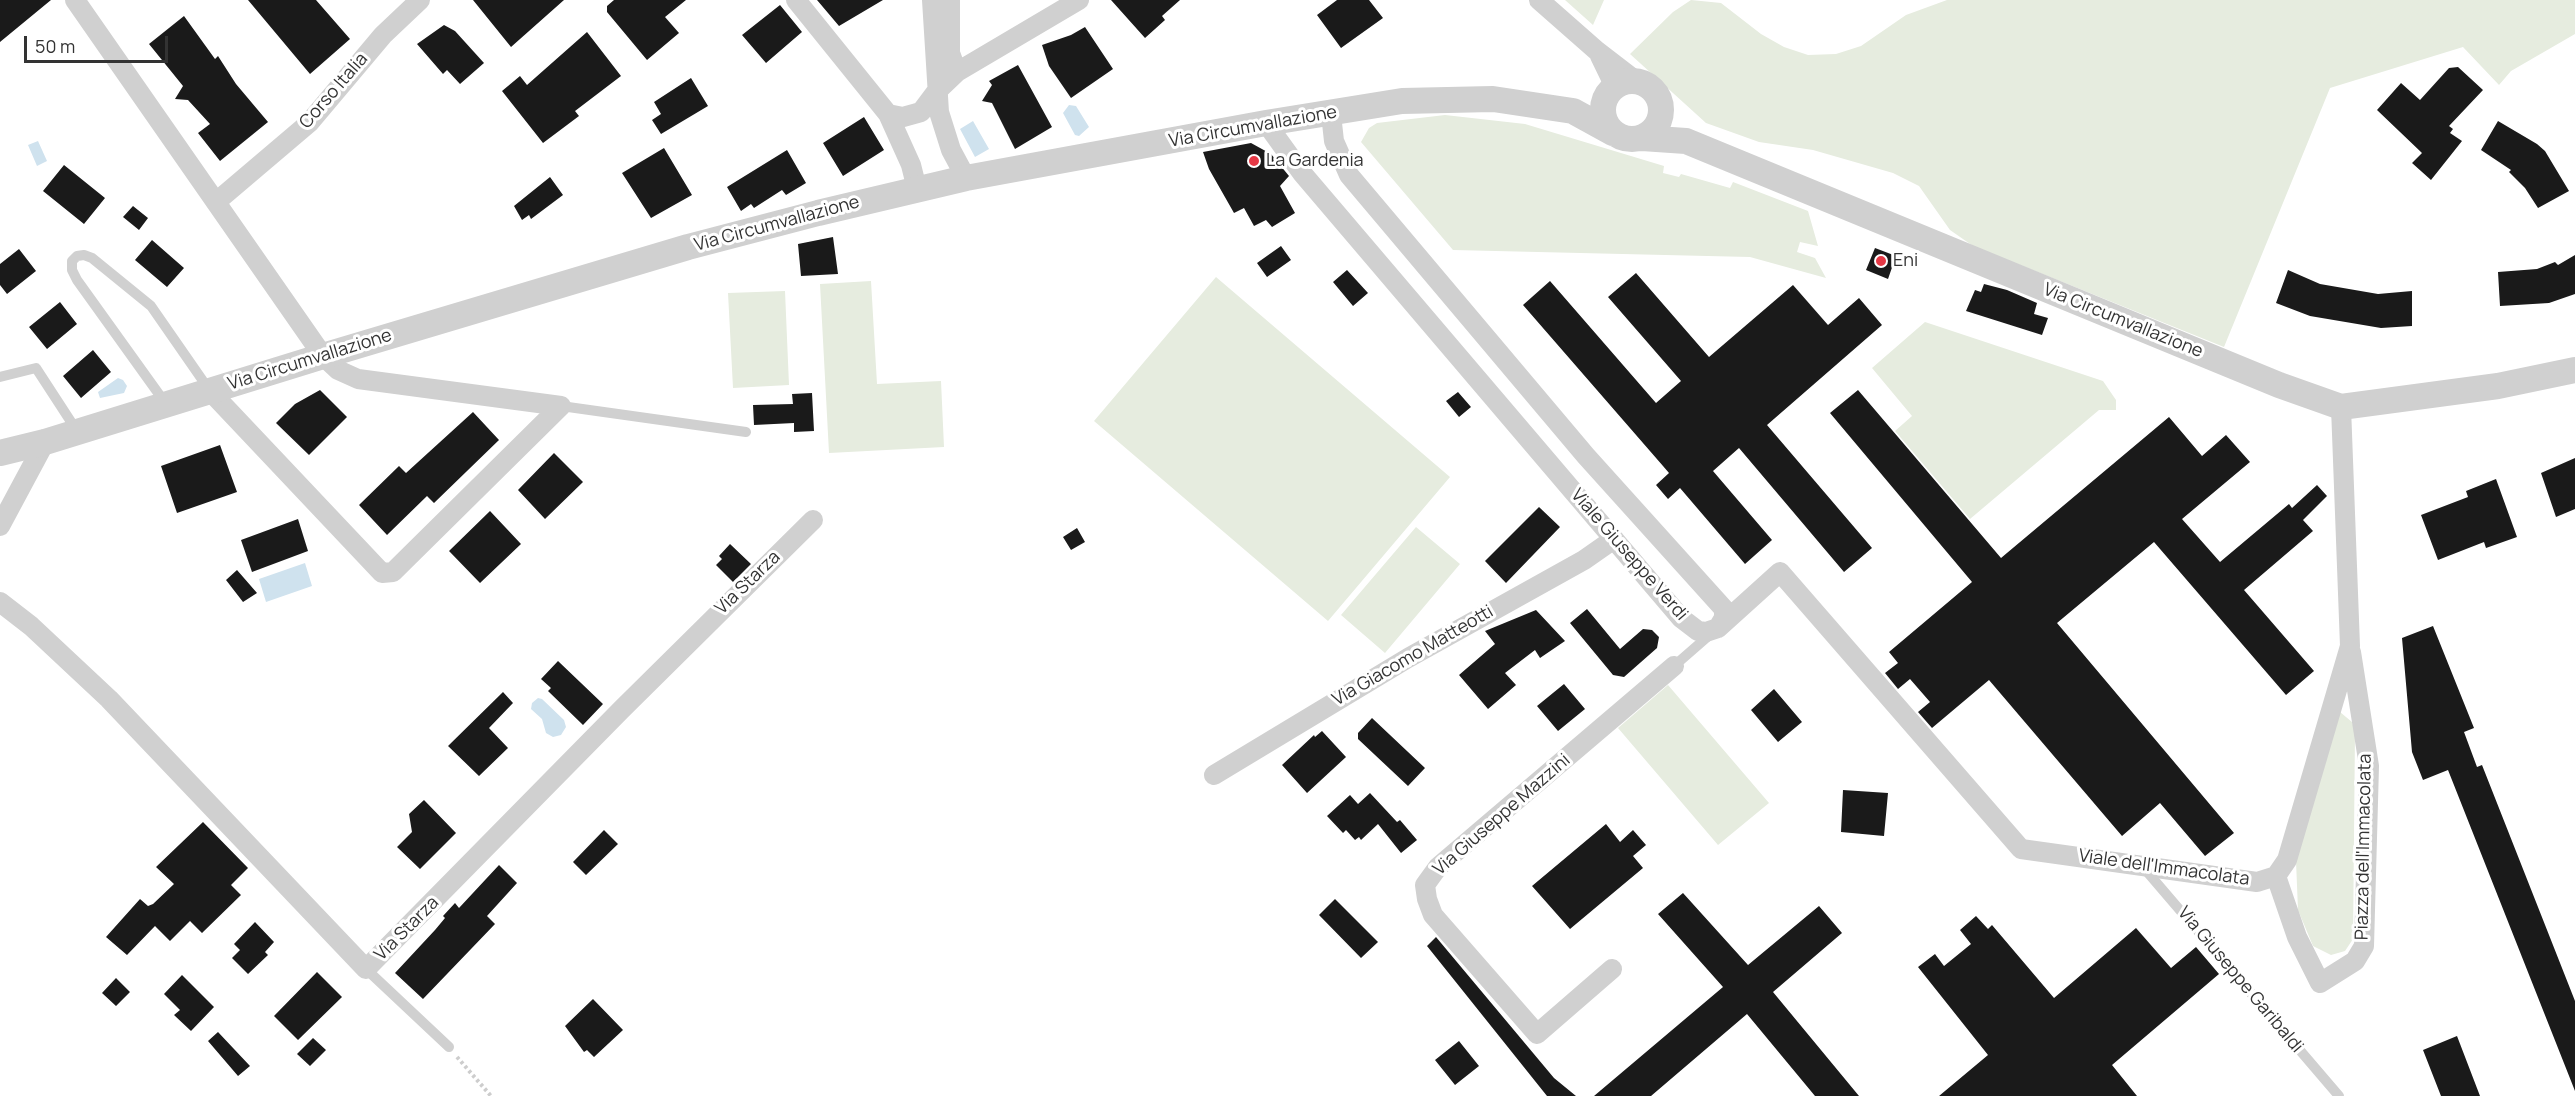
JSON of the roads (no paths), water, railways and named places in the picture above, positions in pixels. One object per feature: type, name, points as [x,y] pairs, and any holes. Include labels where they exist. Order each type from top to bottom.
[{"type":"street","points":[[75,0],[323,356],[338,370],[358,379],[561,406]]},
{"type":"street","name":"Corso Italia","points":[[216,202],[309,123],[383,35],[420,0]]},
{"type":"street","points":[[796,0],[888,114],[902,141],[917,189]]},
{"type":"street","points":[[932,0],[939,112],[951,150],[966,178]]},
{"type":"street","points":[[950,0],[950,53],[957,72]]},
{"type":"street","points":[[888,114],[903,117],[921,112],[936,92],[957,72],[1078,0]]},
{"type":"street","points":[[1539,0],[1597,51],[1619,89]]},
{"type":"street","points":[[1619,89],[1604,117],[1613,133],[1632,139],[1642,138],[1657,126],[1661,107]]},
{"type":"street","points":[[1573,111],[1619,89],[1653,90],[1661,107],[1686,141]]},
{"type":"street","name":"Via Circumvallazione","points":[[0,453],[45,442],[688,247],[966,178],[1266,123],[1402,101],[1493,99],[1573,111],[1613,133]]},
{"type":"street","name":"Viale Giuseppe Verdi","points":[[1266,123],[1302,173],[1680,618],[1698,631],[1706,632],[1718,628],[1724,618],[1724,609],[1656,536],[1349,175],[1334,141],[1331,114]]},
{"type":"street","name":"Via Circumvallazione","points":[[1642,138],[1686,141],[2279,385],[2341,407],[2498,386],[2575,370]]},
{"type":"street","points":[[210,391],[382,573],[393,572],[561,406]]},
{"type":"street","name":"Viale dell'Immacolata","points":[[1718,628],[1780,572],[2021,849],[2257,882],[2276,876],[2287,860],[2350,646],[2341,407]]},
{"type":"street","points":[[0,526],[45,442]]},
{"type":"street","name":"Via Starza","points":[[0,602],[31,626],[109,699],[366,969],[670,661],[813,520]]},
{"type":"street","name":"Via Giacomo Matteotti","points":[[1214,775],[1408,657],[1584,560],[1614,539]]},
{"type":"street","name":"Piazza dell'Immacolata","points":[[2276,876],[2297,937],[2319,983],[2355,961],[2364,946],[2369,766],[2350,646]]},
{"type":"street","name":"Via Giuseppe Mazzini","points":[[1612,969],[1537,1034],[1434,915],[1426,899],[1425,885],[1438,867],[1674,666]]},
{"type":"lane","points":[[166,404],[77,280],[72,270],[72,261],[77,256],[84,255],[92,258],[151,306],[210,391]]},
{"type":"lane","points":[[0,376],[36,368],[77,432]]},
{"type":"lane","points":[[561,406],[746,432]]},
{"type":"lane","name":"Via Giuseppe Mazzini","points":[[1674,666],[1718,628]]},
{"type":"lane","name":"Via Giuseppe Garibaldi","points":[[2141,865],[2339,1096]]},
{"type":"lane","points":[[366,969],[448,1047]]},
{"type":"water","points":[[1069,105],[1076,106],[1089,127],[1079,136],[1075,135],[1063,113]]},
{"type":"water","points":[[973,121],[989,149],[975,157],[960,129]]},
{"type":"water","points":[[38,141],[47,161],[37,166],[28,145]]},
{"type":"water","points":[[118,378],[123,380],[127,386],[124,393],[100,398],[98,392]]},
{"type":"water","points":[[305,563],[312,586],[266,602],[259,579]]},
{"type":"water","points":[[538,698],[542,699],[564,720],[566,727],[561,735],[553,737],[546,733],[542,719],[531,709],[532,703]]},
{"type":"place","name":"La Gardenia","points":[[1254,161]]},
{"type":"place","name":"Eni","points":[[1881,261]]}]
